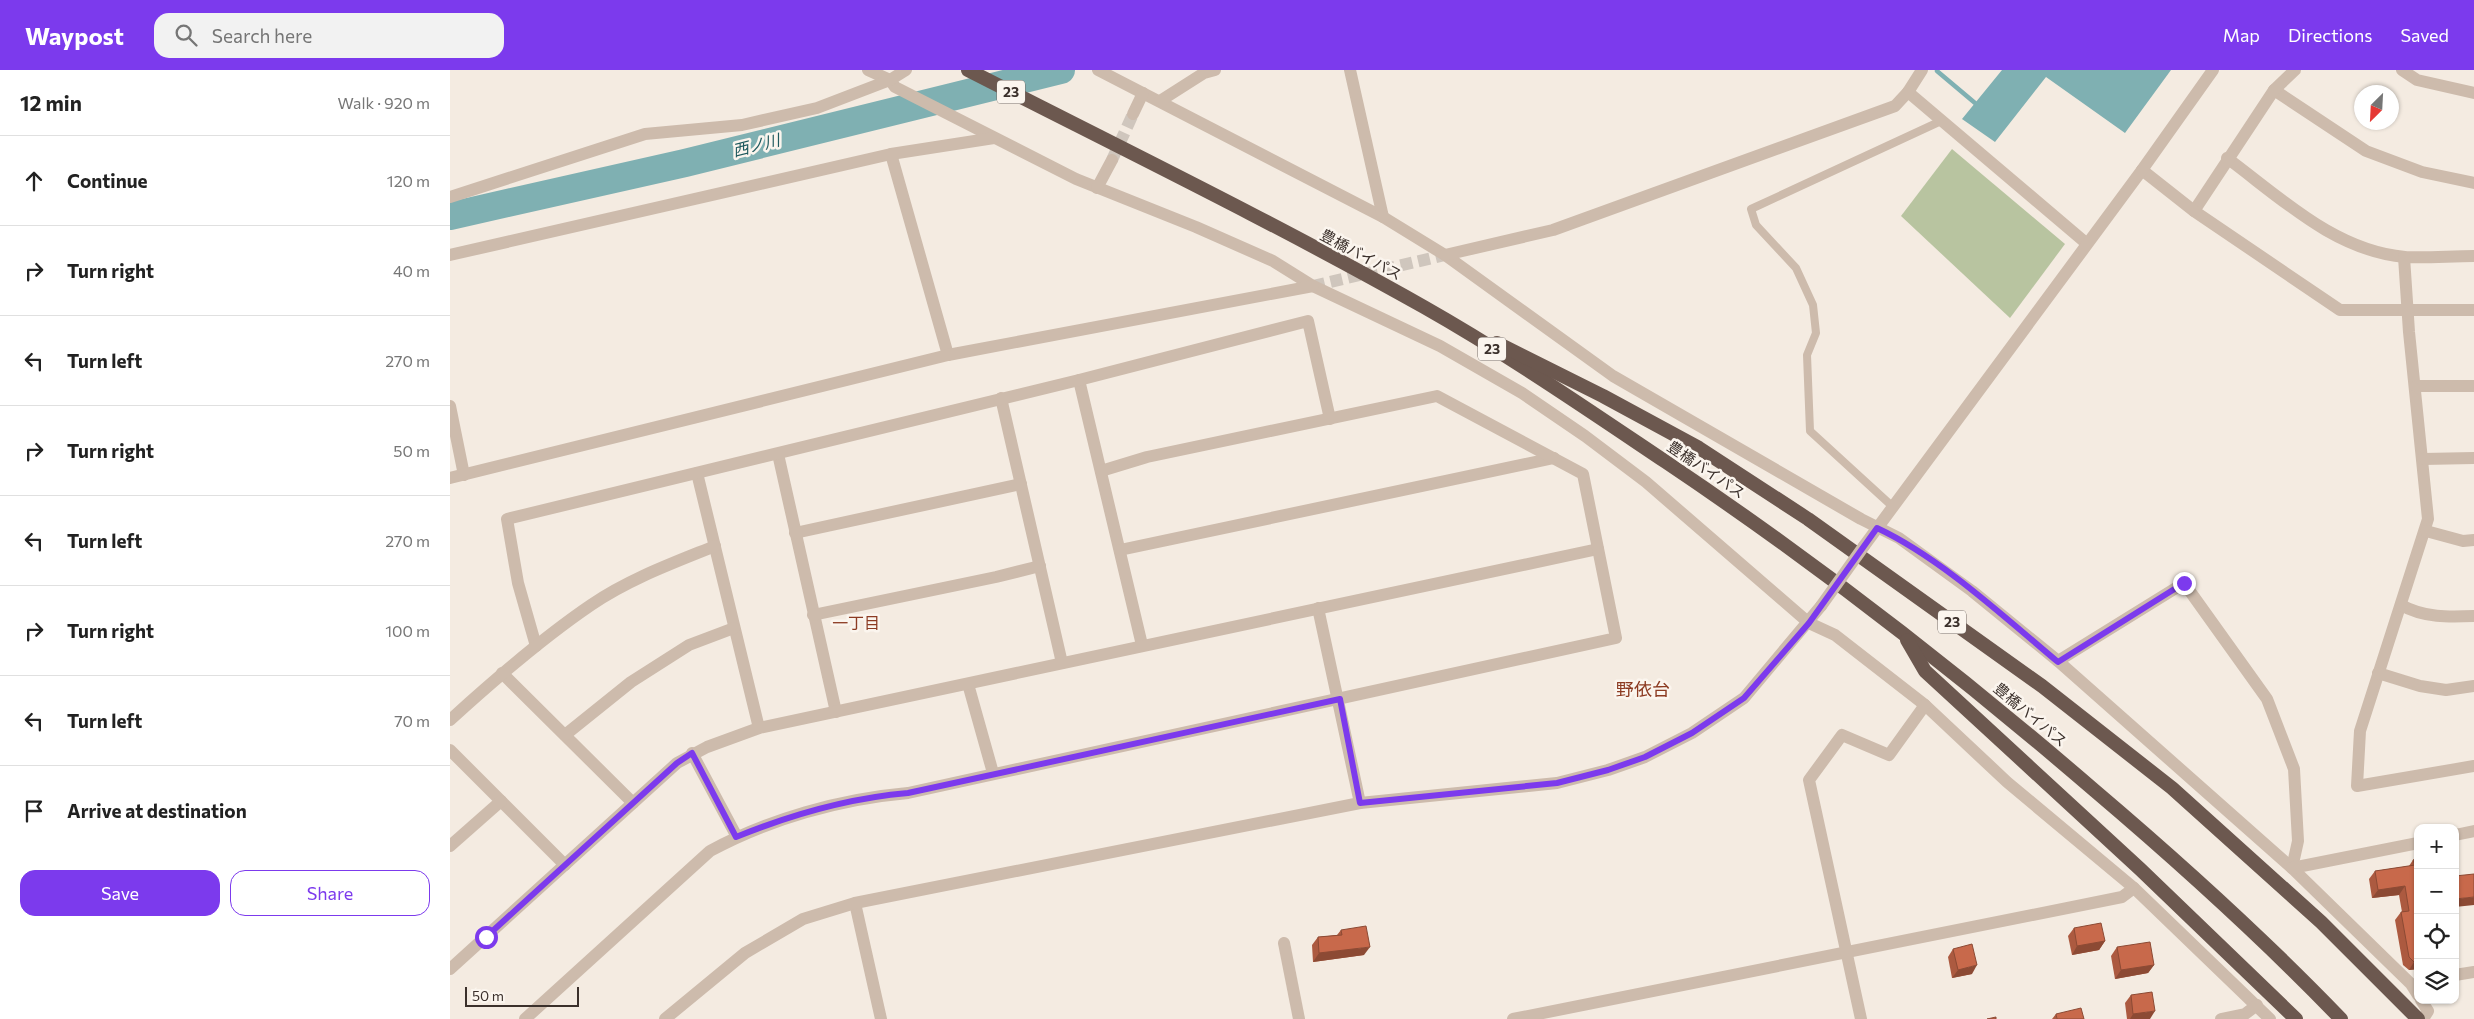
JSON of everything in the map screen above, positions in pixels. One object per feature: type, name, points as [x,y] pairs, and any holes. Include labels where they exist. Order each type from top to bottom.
[{"type":"highway","name":"豊橋バイパス","points":[[969,70],[1190,182],[1426,309],[1593,413],[1755,522],[1903,632],[2030,735],[2172,856],[2294,970],[2341,1019]]},
{"type":"highway","name":"23","points":[[1426,309],[1603,396],[1699,448],[1808,519],[2042,686],[2172,788],[2321,922],[2418,1019]]},
{"type":"highway","name":"23","points":[[1903,632],[1925,671],[2140,869],[2296,1019]]},
{"type":"street","points":[[868,70],[988,135],[1097,188],[1264,258],[1313,286],[1440,346],[1522,393],[1585,436],[1646,482],[1809,623],[1835,635],[1924,705],[2007,782],[2134,888],[2270,1019]]},
{"type":"street","points":[[450,197],[645,134],[742,125],[817,108],[893,83],[906,70]]},
{"type":"street","points":[[1098,70],[1383,217],[1445,255],[1614,376],[1877,528],[1899,538],[1972,591],[2058,662],[2292,868],[2414,986]]},
{"type":"street","points":[[1160,101],[1204,73],[1215,70]]},
{"type":"street","points":[[1350,70],[1383,217]]},
{"type":"street","points":[[665,1019],[746,953],[803,919],[855,904],[1360,803],[1557,783],[1608,770],[1645,757],[1692,733],[1744,698],[1809,623],[1892,506],[2142,170],[2213,70]]},
{"type":"street","points":[[2194,211],[2227,158],[2274,90],[2296,70]]},
{"type":"street","points":[[2402,70],[2417,80],[2474,93]]},
{"type":"street","points":[[1445,255],[1553,230],[1895,106],[1908,92],[1919,71]]},
{"type":"street","points":[[2274,90],[2366,151],[2422,172],[2474,183]]},
{"type":"street","points":[[1908,92],[2086,243]]},
{"type":"street","points":[[1133,114],[1143,93]]},
{"type":"street","points":[[450,254],[890,154],[988,135]]},
{"type":"street","points":[[890,154],[948,355]]},
{"type":"street","points":[[2227,158],[2328,232],[2350,244],[2404,257],[2474,256]]},
{"type":"street","points":[[1097,188],[1112,160]]},
{"type":"street","points":[[2142,170],[2194,211],[2340,310],[2474,310]]},
{"type":"street","points":[[2404,257],[2428,519],[2426,531],[2360,731],[2357,786],[2474,766]]},
{"type":"street","points":[[450,478],[948,355],[1313,286]]},
{"type":"street","points":[[536,646],[518,583],[507,519],[1079,380],[1308,321],[1330,418]]},
{"type":"street","points":[[1079,380],[1142,645]]},
{"type":"street","points":[[2416,386],[2474,386]]},
{"type":"street","points":[[525,1019],[710,851],[736,837],[777,820],[882,795],[908,793],[1616,638],[1583,474],[1437,396],[1147,457],[1101,471]]},
{"type":"street","points":[[1000,398],[1062,663]]},
{"type":"street","points":[[450,406],[464,475]]},
{"type":"street","points":[[778,454],[836,712]]},
{"type":"street","points":[[1120,550],[1554,458]]},
{"type":"street","points":[[2423,459],[2474,458]]},
{"type":"street","points":[[697,473],[759,728]]},
{"type":"street","points":[[795,533],[1021,484]]},
{"type":"street","points":[[2426,531],[2463,541],[2474,540]]},
{"type":"street","points":[[450,720],[502,673],[592,604],[656,570],[715,546]]},
{"type":"street","points":[[450,969],[677,763],[692,753],[759,728],[1598,549]]},
{"type":"street","points":[[813,615],[1040,566]]},
{"type":"street","points":[[2058,662],[2184,583],[2267,699],[2294,769],[2298,841],[2292,868]]},
{"type":"street","points":[[2401,605],[2411,611],[2438,617],[2474,616]]},
{"type":"street","points":[[1318,608],[1340,699],[1360,803]]},
{"type":"street","points":[[565,735],[631,682],[689,646],[734,628]]},
{"type":"street","points":[[502,673],[633,803]]},
{"type":"street","points":[[2378,673],[2420,686],[2446,690],[2474,686]]},
{"type":"street","points":[[968,684],[993,773]]},
{"type":"street","points":[[1861,1019],[1809,780],[1842,735],[1889,755],[1924,705]]},
{"type":"street","points":[[450,750],[565,865]]},
{"type":"street","points":[[692,753],[736,837]]},
{"type":"street","points":[[450,846],[502,801]]},
{"type":"street","points":[[2459,834],[2474,831]]},
{"type":"street","points":[[2292,868],[2414,844]]},
{"type":"street","points":[[1514,1019],[2122,897],[2134,888]]},
{"type":"street","points":[[855,904],[881,1019]]},
{"type":"street","points":[[1284,943],[1299,1019]]},
{"type":"street","points":[[2459,974],[2474,972]]},
{"type":"street","points":[[2423,1019],[2428,1011],[2424,1004]]},
{"type":"street","points":[[2221,1019],[2245,1014],[2257,1005]]},
{"type":"lane","points":[[1892,506],[1810,431],[1807,355],[1816,333],[1813,305],[1796,268],[1756,225],[1751,209],[1941,121]]},
{"type":"green space","points":[[1952,149],[2065,244],[2010,318],[1901,216]]},
{"type":"water","points":[[2002,70],[2171,70],[2125,133],[2046,77],[1995,142],[1962,119]]},
{"type":"building","points":[[2414,865],[2414,962],[2409,957],[2401,912],[2409,911],[2405,886],[2378,890],[2375,871]]},
{"type":"building","points":[[2474,874],[2474,897],[2459,899],[2459,876]]},
{"type":"building","points":[[2101,923],[2105,941],[2077,946],[2074,928]]},
{"type":"building","points":[[1366,926],[1370,947],[1319,953],[1318,937],[1342,935],[1341,930]]},
{"type":"building","points":[[2150,942],[2154,965],[2121,970],[2117,947]]},
{"type":"building","points":[[1972,944],[1977,965],[1958,970],[1953,949]]},
{"type":"building","points":[[2152,992],[2155,1011],[2133,1014],[2131,995]]},
{"type":"building","points":[[2081,1008],[2084,1019],[2057,1019],[2056,1014]]},
{"type":"waterway","name":"西ノ川","points":[[450,216],[685,163],[1061,70]]},
{"type":"waterway","points":[[1937,71],[1975,103]]},
{"type":"tunnel","points":[[1112,160],[1133,114]]},
{"type":"tunnel","points":[[1313,286],[1445,255]]},
{"type":"district","name":"一丁目","points":[[856,623]]},
{"type":"district","name":"野依台","points":[[1643,690]]},
{"type":"route","points":[[486,937],[677,763],[692,753],[712,787],[736,837],[777,820],[882,795],[908,793],[1096,750],[1134,744],[1340,699],[1360,803],[1557,783],[1608,770],[1645,757],[1692,733],[1744,698],[1809,623],[1877,528],[1899,538],[1972,591],[2058,662],[2184,583]]}]
